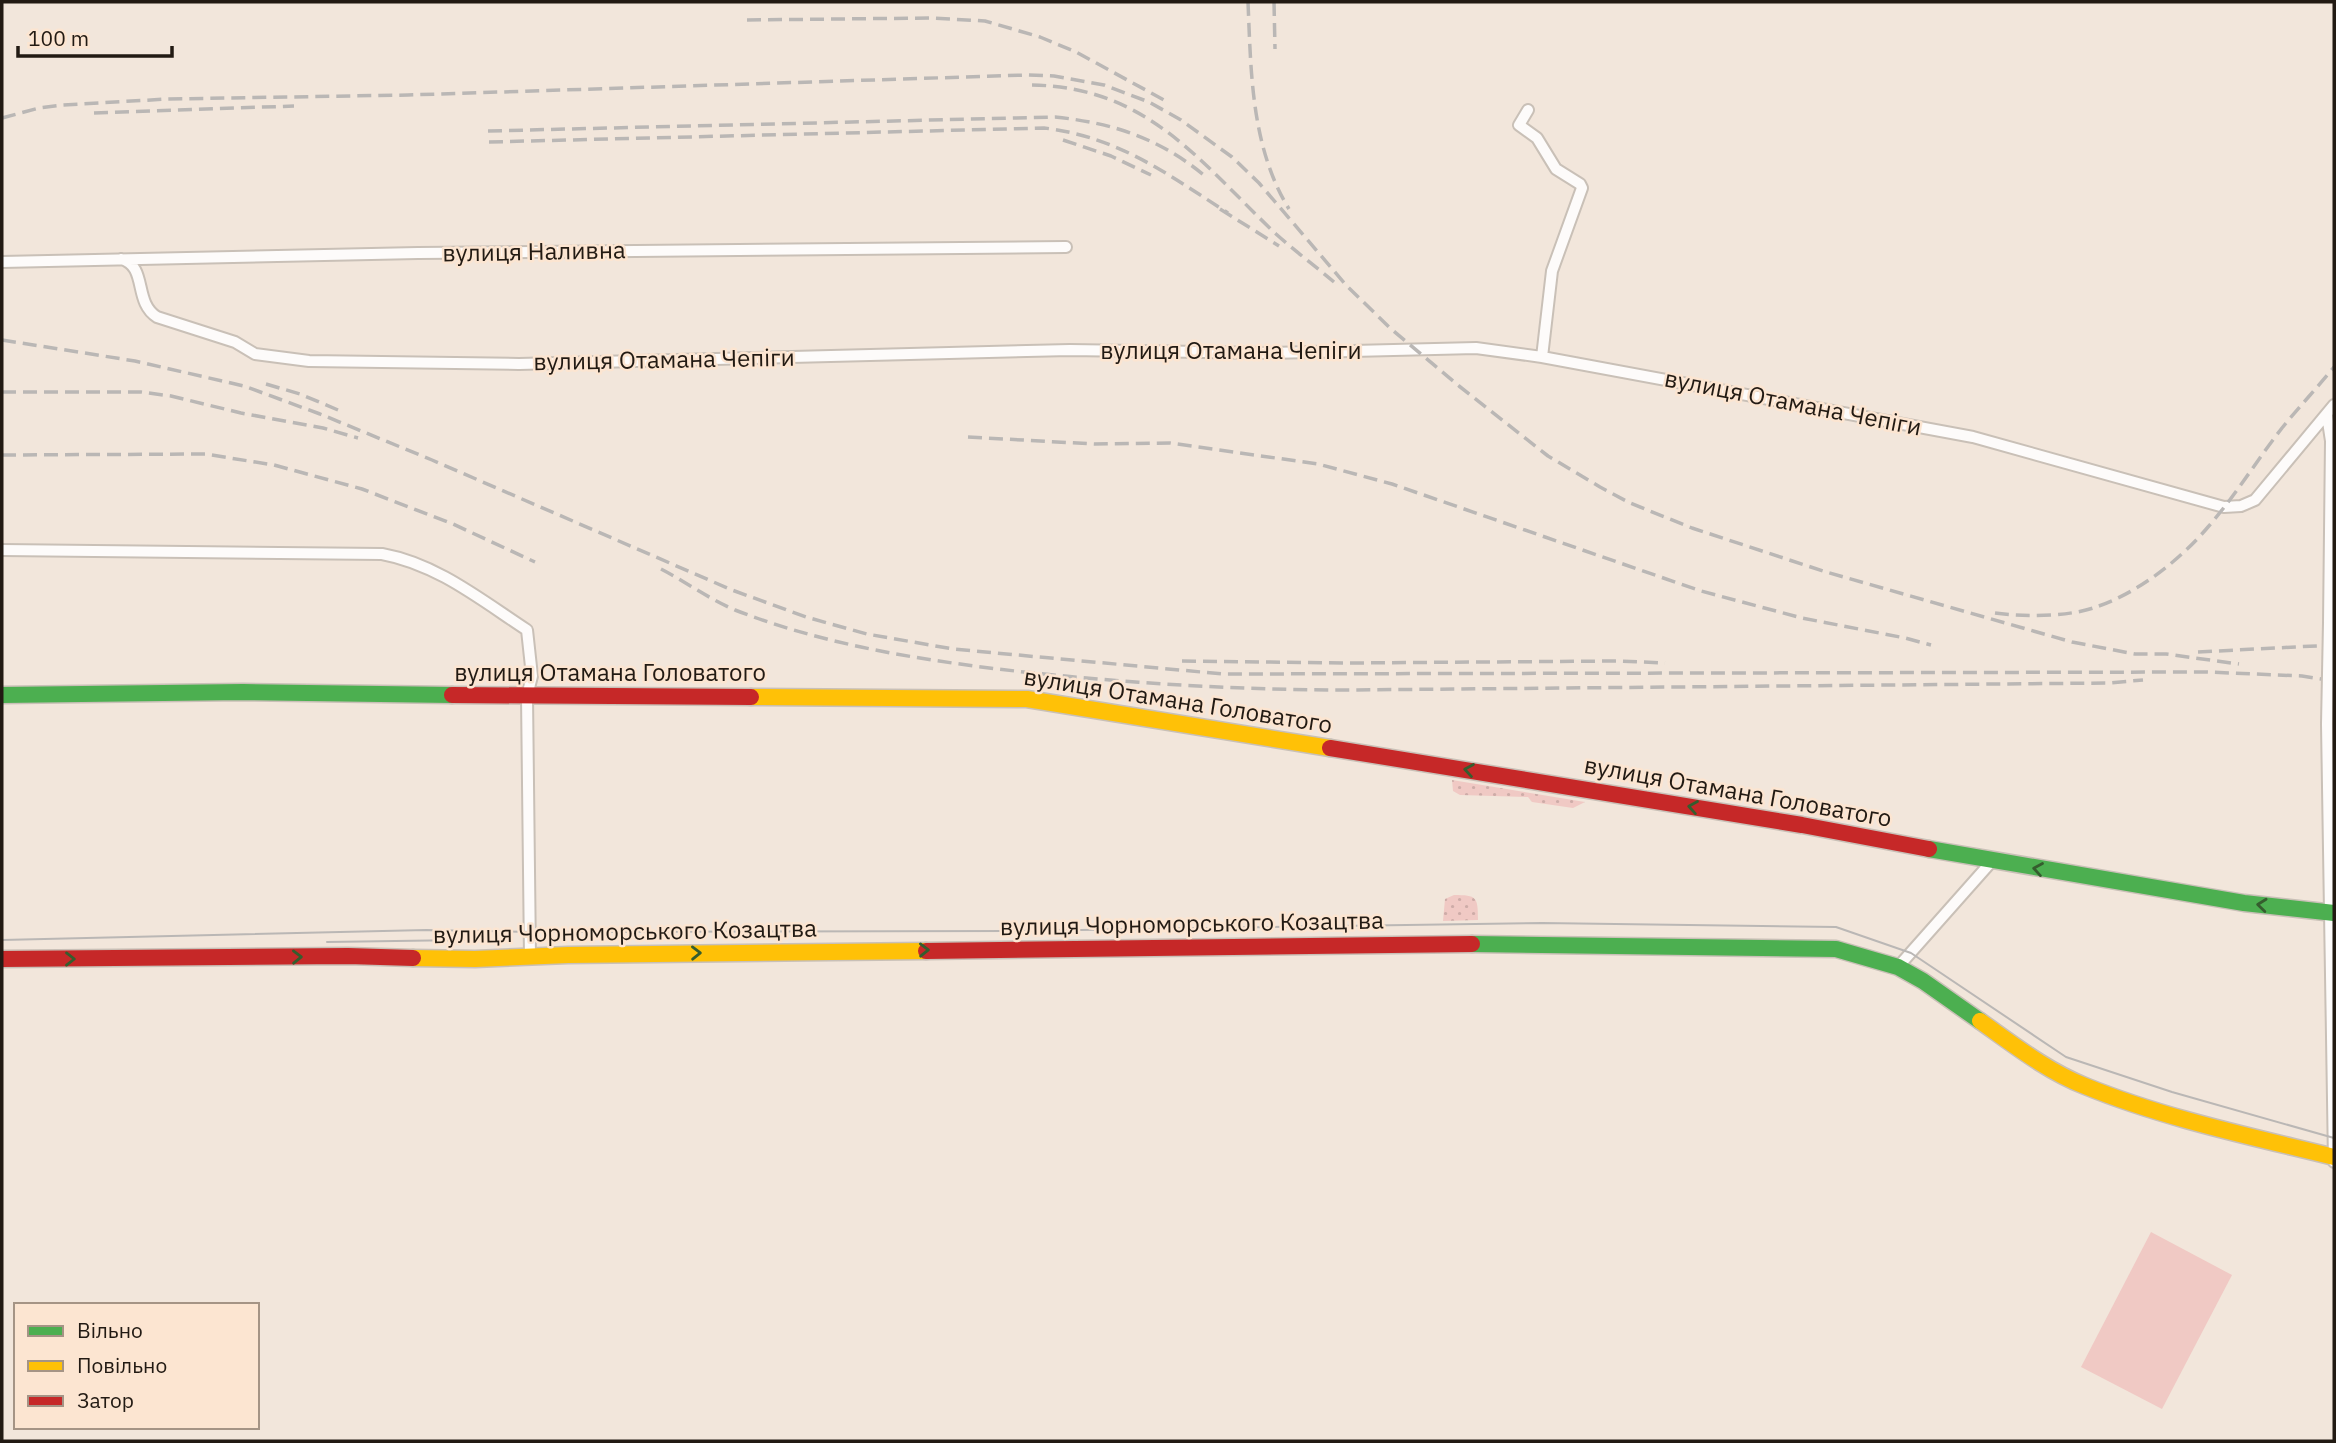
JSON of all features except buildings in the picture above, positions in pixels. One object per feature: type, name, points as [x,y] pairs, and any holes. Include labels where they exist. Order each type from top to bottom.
[{"type":"main road","name":"вулиця Отамана Головатого","points":[[2,695],[243,692],[1027,699],[1802,825],[1992,861],[2244,903],[2332,913]]},
{"type":"main road","name":"вулиця Чорноморського Козацтва","points":[[2,959],[326,956],[475,959],[568,955],[1523,944],[1814,947],[1836,949],[1898,967],[1923,981],[2042,1065],[2074,1082],[2133,1103],[2334,1158]]},
{"type":"street","points":[[1528,110],[1519,125],[1537,138],[1556,169],[1582,188],[1552,271],[1542,356]]},
{"type":"street","name":"вулиця Наливна","points":[[2,262],[432,253],[1066,247]]},
{"type":"street","name":"вулиця Отамана Чепіги","points":[[121,259],[128,261],[135,270],[143,300],[158,317],[235,342],[255,354],[309,361],[519,363],[1070,350],[1268,353],[1476,348],[1542,356],[1973,437],[2224,507],[2241,506],[2255,500],[2334,405]]},
{"type":"street","points":[[2327,415],[2333,443],[2327,724],[2334,1158]]},
{"type":"street","points":[[2,550],[382,554],[398,557],[445,576],[527,630],[532,676],[527,696],[530,957]]},
{"type":"street","points":[[1898,967],[1992,861]]},
{"type":"shaded area","points":[[1452,780],[1585,802],[1573,808],[1532,802],[1528,797],[1460,795],[1453,791]]},
{"type":"shaded area","points":[[1454,895],[1475,899],[1478,920],[1443,921],[1445,899]]},
{"type":"shaded area","points":[[2151,1232],[2232,1275],[2162,1409],[2081,1367]]},
{"type":"tram line","points":[[2,940],[426,930],[1012,931],[1542,923],[1836,927],[1911,953],[2066,1057],[2172,1092],[2334,1138]]},
{"type":"tram line","points":[[327,942],[464,940]]},
{"type":"railway","points":[[1248,2],[1252,82],[1260,135],[1276,185],[1289,209]]},
{"type":"railway","points":[[1274,2],[1275,49]]},
{"type":"railway","points":[[747,20],[930,18],[985,21],[1040,37],[1076,52],[1164,100]]},
{"type":"railway","points":[[2,118],[63,105],[167,99],[408,95],[1027,75],[1054,76],[1104,85],[1149,102],[1181,120],[1232,157],[1259,183],[1346,285],[1390,328],[1548,456],[1630,503],[1692,528],[1826,572],[2072,642],[2135,654],[2166,654],[2239,664]]},
{"type":"railway","points":[[1032,85],[1073,89],[1108,99],[1140,114],[1169,133],[1196,156],[1276,234],[1334,282]]},
{"type":"railway","points":[[94,113],[294,106]]},
{"type":"railway","points":[[488,131],[1055,117],[1096,123],[1134,134],[1170,152],[1205,176]]},
{"type":"railway","points":[[489,142],[1044,128],[1096,140],[1141,159],[1228,213]]},
{"type":"railway","points":[[1063,140],[1111,156],[1151,175]]},
{"type":"railway","points":[[1220,209],[1279,246]]},
{"type":"railway","points":[[2,340],[135,361],[244,386],[432,460],[732,590],[806,617],[867,634],[953,649],[1223,674],[2206,672],[2302,676],[2334,681]]},
{"type":"railway","points":[[1995,613],[2073,613],[2112,601],[2157,574],[2208,527],[2282,428],[2334,367]]},
{"type":"railway","points":[[266,384],[300,394],[338,410]]},
{"type":"railway","points":[[2,392],[141,392],[323,428],[358,438]]},
{"type":"railway","points":[[968,437],[1094,444],[1170,443],[1318,464],[1392,484],[1701,591],[1802,618],[1931,645]]},
{"type":"railway","points":[[2,455],[205,454],[274,465],[362,489],[453,524],[535,562]]},
{"type":"railway","points":[[661,569],[735,610],[838,642],[979,667],[1140,682],[1265,689],[1349,690],[2108,683],[2143,680]]},
{"type":"railway","points":[[2198,652],[2334,645]]},
{"type":"railway","points":[[1182,661],[1665,663]]},
{"type":"traffic: fast","points":[[2,695],[243,692],[452,695]]},
{"type":"traffic: fast","points":[[1929,849],[2244,903],[2334,913]]},
{"type":"traffic: fast","points":[[1472,944],[1836,949],[1898,967],[1980,1021]]},
{"type":"traffic: slow","points":[[751,697],[1027,699],[1330,748]]},
{"type":"traffic: slow","points":[[413,958],[926,951]]},
{"type":"traffic: slow","points":[[1980,1021],[2044,1065],[2085,1086],[2177,1117],[2334,1157]]},
{"type":"traffic: jam","points":[[452,695],[751,697]]},
{"type":"traffic: jam","points":[[1330,748],[1802,825],[1929,849]]},
{"type":"traffic: jam","points":[[926,951],[1472,944]]},
{"type":"traffic: jam","points":[[2,959],[348,956],[413,958]]}]
